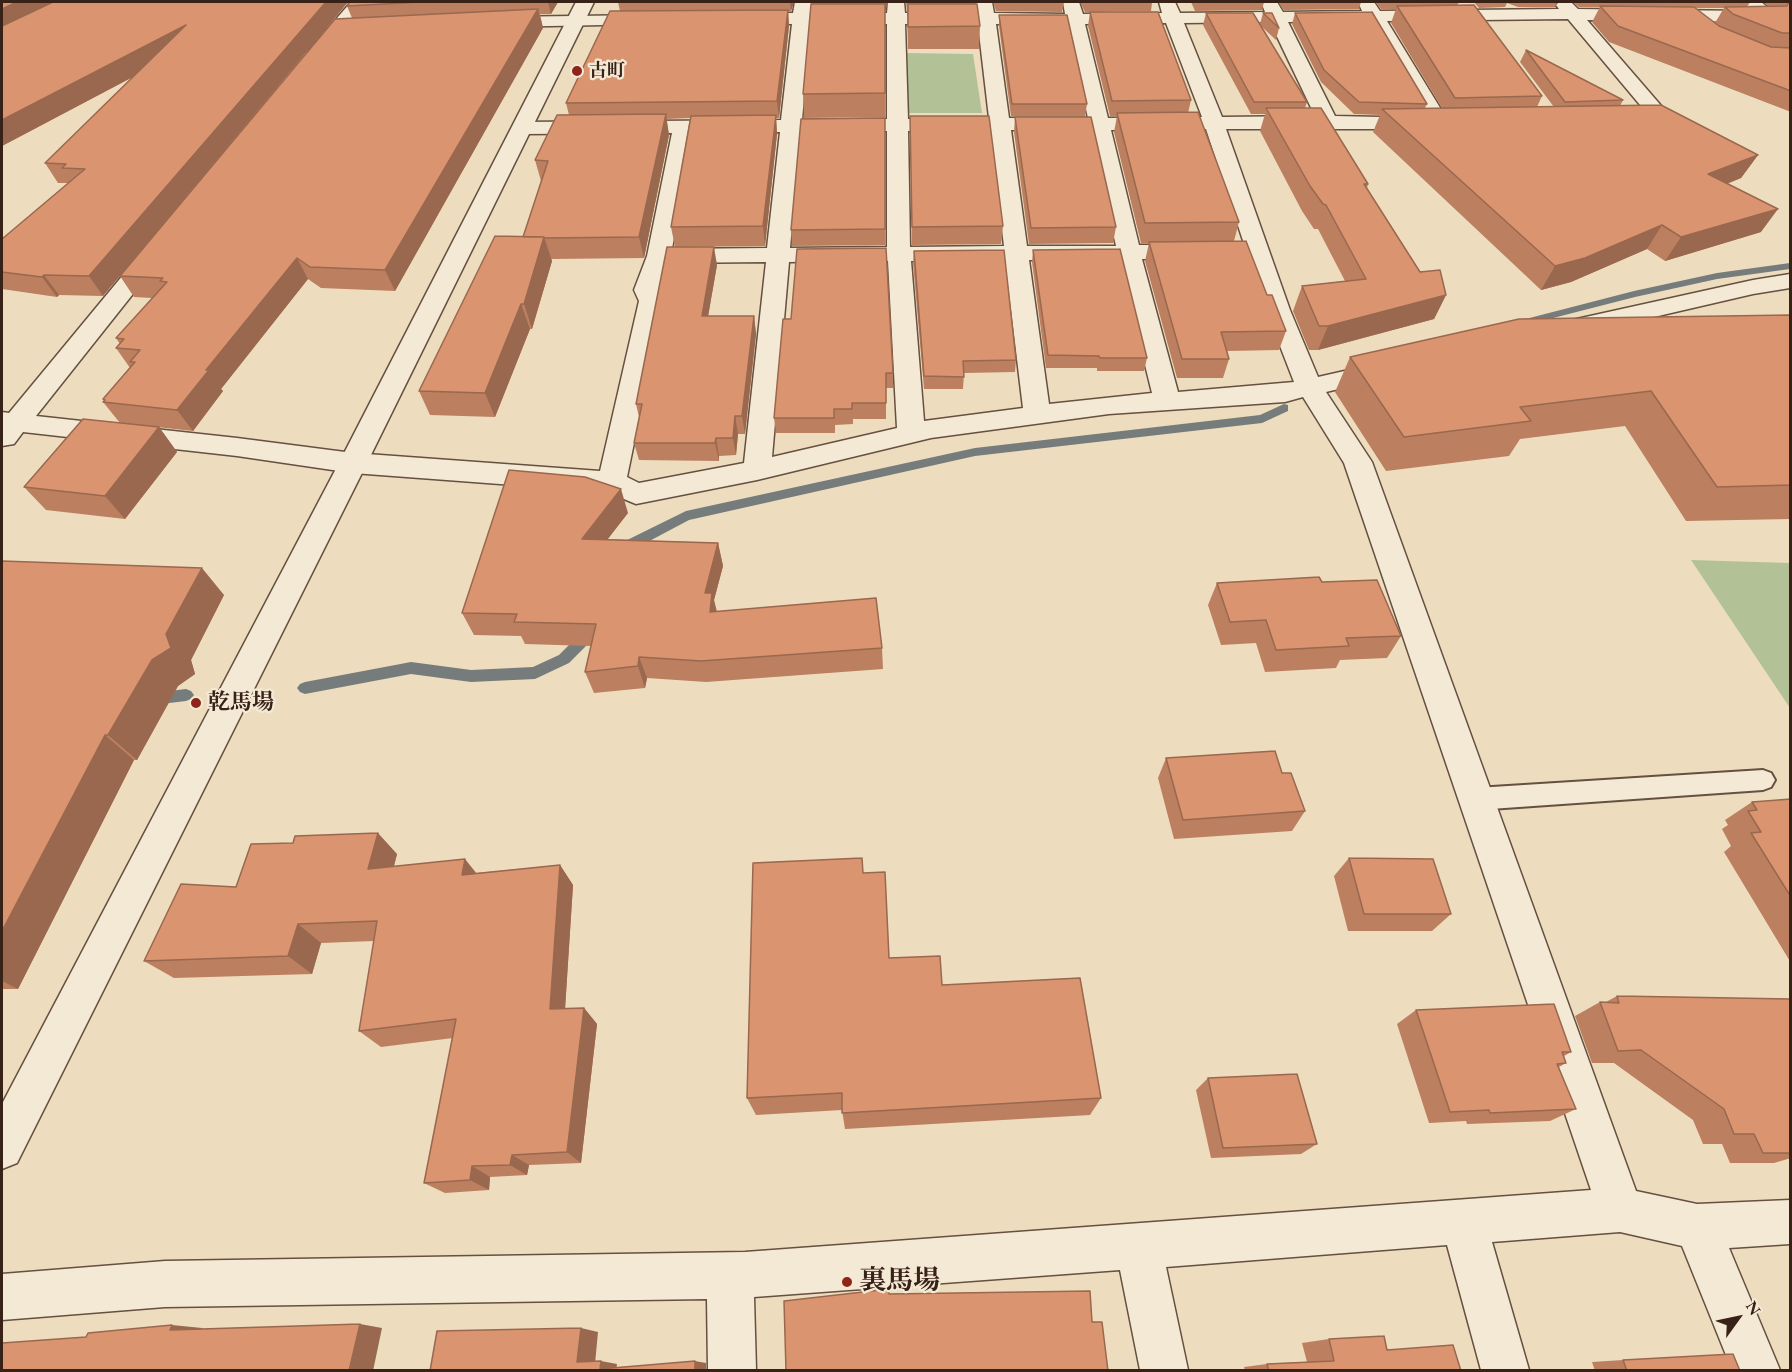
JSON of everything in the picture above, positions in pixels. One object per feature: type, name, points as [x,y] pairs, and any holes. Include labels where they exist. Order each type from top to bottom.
[{"type":"street","points":[[306,68],[360,2]]},
{"type":"street","points":[[1751,2],[1769,17]]},
{"type":"street","points":[[725,18],[802,10],[1468,8],[1567,8],[1692,17],[1791,17]]},
{"type":"street","points":[[1468,8],[1486,33]]},
{"type":"street","points":[[1567,8],[1663,120],[1641,121]]},
{"type":"street","points":[[1170,9],[1214,123],[1278,310],[1309,387],[1358,462],[1620,1210]]},
{"type":"street","points":[[1273,9],[1328,122]]},
{"type":"street","points":[[1371,9],[1440,124]]},
{"type":"street","points":[[757,470],[802,10]]},
{"type":"street","points":[[896,10],[899,254],[911,433]]},
{"type":"street","points":[[986,10],[1037,415]]},
{"type":"street","points":[[1074,10],[1129,253],[1167,401]]},
{"type":"street","points":[[2,1148],[353,463],[580,11]]},
{"type":"street","points":[[477,24],[580,11],[668,19]]},
{"type":"street","points":[[1692,17],[1716,36]]},
{"type":"street","points":[[335,30],[357,32]]},
{"type":"street","points":[[522,128],[1328,122],[1463,124]]},
{"type":"street","points":[[612,482],[651,301],[646,290],[659,256],[683,128]]},
{"type":"street","points":[[6,428],[165,239]]},
{"type":"street","points":[[1234,251],[1257,251]]},
{"type":"street","points":[[659,256],[779,257],[1211,252]]},
{"type":"street","points":[[1554,332],[1753,287],[1791,281]]},
{"type":"street","points":[[6,428],[237,447],[353,463],[612,482],[636,494],[757,470],[930,429],[1109,405],[1286,393],[1402,366]]},
{"type":"street","points":[[2,1298],[165,1284],[730,1276],[1620,1210],[1697,1227],[1791,1222]]},
{"type":"street","points":[[1463,1221],[1505,1371]]},
{"type":"street","points":[[1697,1227],[1756,1371]]},
{"type":"street","points":[[1138,1245],[1164,1371]]},
{"type":"street","points":[[730,1276],[732,1371]]},
{"type":"lane","points":[[1476,799],[1763,780]]},
{"type":"green space","points":[[907,53],[973,54],[982,113],[906,113]]},
{"type":"green space","points":[[1691,560],[1790,563],[1790,708]]},
{"type":"building","points":[[2,2],[17,2],[2,9]]},
{"type":"building","points":[[53,2],[326,2],[89,276],[44,275],[42,277],[2,272],[2,239],[85,169],[62,168],[66,164],[45,163],[186,25],[2,120],[2,26]]},
{"type":"building","points":[[350,2],[421,2],[347,6]]},
{"type":"building","points":[[1791,2],[1791,33],[1782,33],[1733,14],[1725,7],[1787,6]]},
{"type":"building","points":[[811,4],[885,4],[885,93],[803,94]]},
{"type":"building","points":[[908,4],[977,4],[980,26],[908,27]]},
{"type":"building","points":[[1474,5],[1542,96],[1455,98],[1397,6]]},
{"type":"building","points":[[1600,6],[1694,7],[1719,26],[1771,47],[1791,48],[1791,91],[1618,26]]},
{"type":"building","points":[[538,9],[385,270],[310,267],[297,258],[206,370],[209,370],[177,410],[103,402],[105,400],[103,399],[135,362],[130,362],[140,350],[116,348],[124,339],[116,338],[167,282],[160,281],[163,278],[120,276],[335,19]]},
{"type":"building","points":[[788,10],[777,101],[566,103],[610,11]]},
{"type":"building","points":[[1090,12],[1158,12],[1191,100],[1112,101]]},
{"type":"building","points":[[1372,12],[1427,104],[1359,102],[1324,70],[1295,13]]},
{"type":"building","points":[[1206,13],[1253,13],[1307,102],[1254,102]]},
{"type":"building","points":[[1263,13],[1272,13],[1279,28]]},
{"type":"building","points":[[999,15],[1067,15],[1087,104],[1012,104]]},
{"type":"building","points":[[1526,50],[1623,100],[1565,102]]},
{"type":"building","points":[[1661,105],[1758,155],[1708,174],[1778,209],[1681,237],[1662,225],[1585,258],[1555,266],[1382,109]]},
{"type":"building","points":[[1266,108],[1321,108],[1368,184],[1364,184],[1420,272],[1440,270],[1446,295],[1328,326],[1319,326],[1302,286],[1366,279],[1326,205],[1310,186]]},
{"type":"building","points":[[1198,112],[1239,222],[1145,223],[1117,113]]},
{"type":"building","points":[[666,114],[639,237],[523,237],[548,161],[535,160],[557,115]]},
{"type":"building","points":[[776,115],[763,226],[671,227],[691,116]]},
{"type":"building","points":[[910,116],[989,116],[1003,226],[912,227]]},
{"type":"building","points":[[1015,117],[1091,117],[1116,227],[1031,228]]},
{"type":"building","points":[[885,118],[885,229],[791,230],[801,119]]},
{"type":"building","points":[[495,236],[544,237],[524,304],[521,304],[485,393],[419,391]]},
{"type":"building","points":[[1246,241],[1267,295],[1272,295],[1286,331],[1221,332],[1229,359],[1182,359],[1149,242]]},
{"type":"building","points":[[667,247],[714,247],[702,316],[754,316],[742,416],[735,416],[733,438],[716,438],[715,443],[634,443],[642,404],[636,404]]},
{"type":"building","points":[[886,248],[893,373],[886,373],[886,403],[852,403],[852,409],[834,409],[834,418],[774,418],[783,319],[791,319],[797,249]]},
{"type":"building","points":[[1120,249],[1147,358],[1048,355],[1033,250]]},
{"type":"building","points":[[1004,250],[1016,360],[963,361],[964,377],[924,376],[914,251]]},
{"type":"building","points":[[1791,315],[1791,485],[1717,487],[1651,391],[1520,407],[1531,421],[1404,437],[1350,357],[1519,319]]},
{"type":"building","points":[[83,419],[159,427],[105,496],[24,487]]},
{"type":"building","points":[[509,470],[585,477],[621,489],[582,539],[718,543],[705,593],[712,593],[710,612],[876,598],[882,648],[701,661],[639,657],[638,666],[585,672],[596,624],[514,622],[517,614],[462,613]]},
{"type":"building","points":[[2,561],[202,568],[166,634],[171,648],[152,660],[108,735],[105,735],[2,931]]},
{"type":"building","points":[[1319,577],[1322,582],[1377,580],[1401,636],[1346,638],[1349,646],[1276,650],[1266,620],[1230,622],[1217,583]]},
{"type":"building","points":[[1275,751],[1282,773],[1291,773],[1305,811],[1183,820],[1166,758]]},
{"type":"building","points":[[1791,799],[1791,897],[1751,833],[1761,832],[1748,811],[1757,810],[1752,802]]},
{"type":"building","points":[[378,833],[368,869],[465,859],[462,875],[560,865],[550,1009],[584,1008],[567,1152],[512,1155],[510,1165],[472,1166],[470,1180],[424,1183],[456,1019],[359,1031],[377,921],[298,924],[288,956],[144,961],[181,884],[236,887],[251,844],[293,843],[295,836]]},
{"type":"building","points":[[862,858],[863,873],[885,872],[889,958],[940,956],[942,985],[1080,978],[1101,1098],[842,1113],[842,1093],[747,1098],[753,863]]},
{"type":"building","points":[[1349,858],[1433,859],[1451,914],[1364,914]]},
{"type":"building","points":[[1617,996],[1791,999],[1791,1153],[1763,1153],[1754,1134],[1734,1134],[1724,1109],[1641,1050],[1618,1051],[1600,1002],[1619,1003]]},
{"type":"building","points":[[1554,1004],[1571,1052],[1562,1052],[1566,1063],[1557,1064],[1576,1109],[1490,1113],[1489,1110],[1450,1112],[1416,1010]]},
{"type":"building","points":[[1297,1074],[1317,1144],[1223,1148],[1208,1078]]},
{"type":"building","points":[[889,1289],[889,1294],[1090,1291],[1092,1322],[1102,1322],[1108,1371],[786,1371],[784,1301]]},
{"type":"building","points":[[360,1324],[349,1371],[2,1371],[2,1343],[86,1337],[88,1333],[172,1325],[170,1330]]},
{"type":"building","points":[[581,1328],[577,1362],[601,1361],[600,1369],[695,1361],[695,1370],[700,1371],[430,1371],[437,1331]]},
{"type":"building","points":[[1384,1336],[1387,1350],[1453,1345],[1461,1371],[1269,1371],[1267,1364],[1334,1361],[1329,1339]]},
{"type":"building","points":[[1733,1354],[1740,1371],[1627,1371],[1623,1360]]},
{"type":"waterway","points":[[1518,324],[1634,294],[1717,276],[1790,266]]},
{"type":"waterway","points":[[620,550],[686,516],[975,452],[1262,419],[1284,408]]},
{"type":"waterway","points":[[305,688],[411,668],[471,676],[535,673],[564,659],[581,642],[585,628]]},
{"type":"waterway","points":[[153,699],[186,695]]},
{"type":"place","name":"古町","points":[[577,71]]},
{"type":"place","name":"乾馬場","points":[[196,703]]},
{"type":"place","name":"裏馬場","points":[[847,1282]]}]
